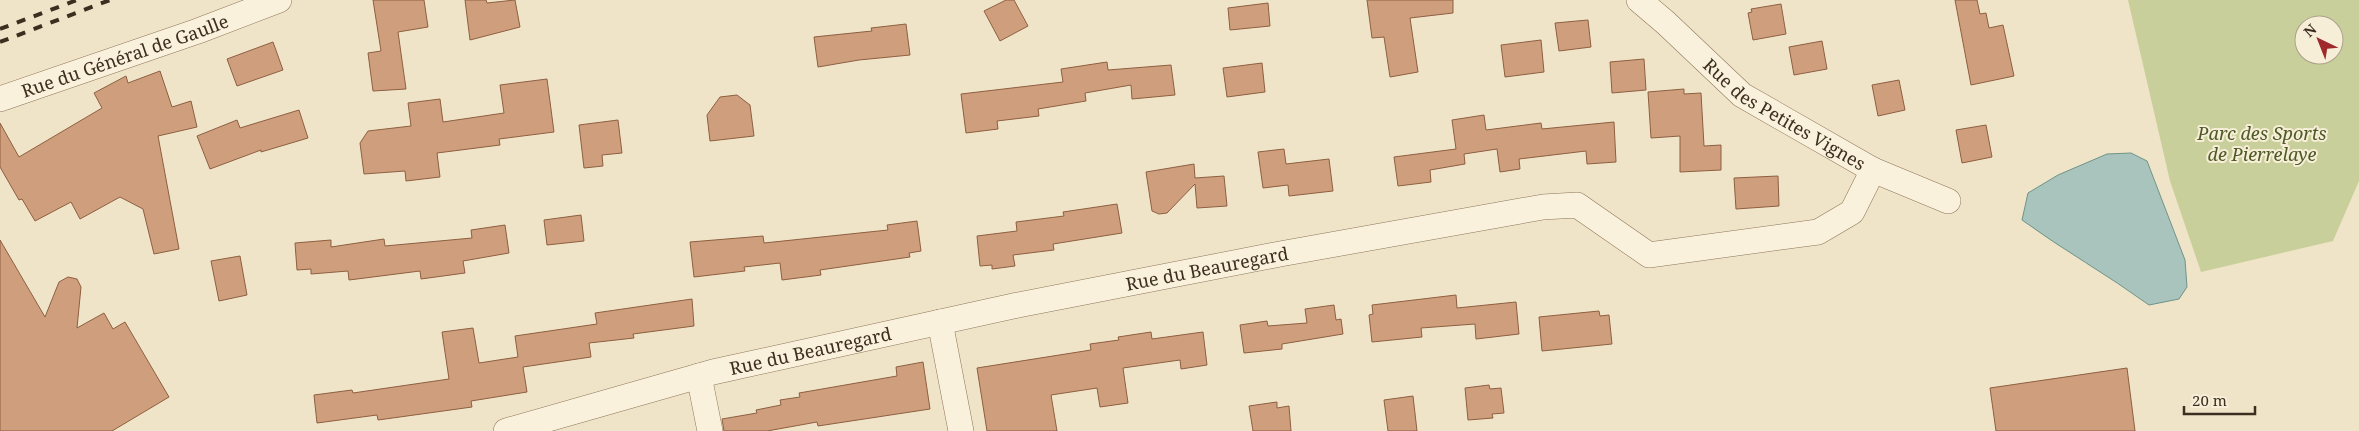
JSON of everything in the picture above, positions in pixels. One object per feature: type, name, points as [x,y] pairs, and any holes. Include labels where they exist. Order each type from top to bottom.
[{"type":"street","name":"Rue du Général de Gaulle","points":[[0,99],[198,31],[279,0]]},
{"type":"street","name":"Rue des Petites Vignes","points":[[1638,0],[1666,23],[1742,95],[1873,170],[1948,201]]},
{"type":"street","name":"Rue du Beauregard","points":[[506,431],[699,376],[940,322],[1280,254],[1543,207],[1577,205],[1649,255],[1818,232],[1852,212],[1873,170]]},
{"type":"street","points":[[940,322],[961,431]]},
{"type":"street","points":[[699,376],[710,431]]},
{"type":"green space","name":"Parc des Sports de Pierrelaye","points":[[2128,0],[2359,0],[2359,181],[2333,241],[2201,272],[2170,181]]},
{"type":"water","points":[[2131,153],[2147,161],[2185,260],[2187,287],[2179,299],[2149,305],[2022,220],[2028,193],[2058,175],[2107,154]]},
{"type":"building","points":[[373,0],[424,0],[428,27],[398,32],[406,89],[373,91],[368,53],[381,51]]},
{"type":"building","points":[[465,0],[486,0],[487,3],[515,0],[520,27],[470,40]]},
{"type":"building","points":[[1006,0],[1014,0],[1028,26],[1000,41],[984,11]]},
{"type":"building","points":[[1367,0],[1453,0],[1453,13],[1410,18],[1418,72],[1390,77],[1384,37],[1372,38]]},
{"type":"building","points":[[1955,0],[1977,0],[1980,14],[1986,13],[1989,28],[2003,25],[2014,76],[1971,85]]},
{"type":"building","points":[[1268,3],[1270,26],[1230,30],[1228,8]]},
{"type":"building","points":[[1781,4],[1786,34],[1753,40],[1748,13],[1752,12],[1751,9]]},
{"type":"building","points":[[1588,20],[1591,47],[1559,51],[1555,23]]},
{"type":"building","points":[[906,24],[910,55],[859,60],[818,67],[814,37],[872,31],[871,28]]},
{"type":"building","points":[[1541,40],[1544,72],[1505,77],[1501,45]]},
{"type":"building","points":[[1822,41],[1827,69],[1794,75],[1789,47]]},
{"type":"building","points":[[273,42],[283,70],[237,86],[227,59]]},
{"type":"building","points":[[1644,59],[1646,90],[1612,93],[1610,62]]},
{"type":"building","points":[[1107,62],[1108,70],[1171,65],[1175,95],[1132,99],[1131,85],[1085,93],[1086,101],[1038,109],[1039,116],[997,121],[998,129],[966,133],[961,94],[1063,82],[1061,69]]},
{"type":"building","points":[[1262,63],[1265,92],[1227,97],[1223,68]]},
{"type":"building","points":[[160,71],[172,107],[191,101],[197,127],[158,136],[179,249],[154,254],[143,209],[120,197],[80,219],[71,202],[35,221],[22,199],[19,200],[0,167],[0,123],[19,157],[102,108],[94,93],[126,76],[128,83]]},
{"type":"building","points":[[547,79],[554,132],[499,139],[500,145],[437,153],[440,177],[406,181],[405,171],[364,174],[360,143],[368,131],[411,126],[408,103],[440,99],[443,122],[504,113],[500,85]]},
{"type":"building","points":[[1899,80],[1905,110],[1878,116],[1872,85]]},
{"type":"building","points":[[1684,89],[1684,94],[1701,93],[1704,146],[1721,145],[1721,170],[1680,172],[1680,136],[1651,138],[1648,92]]},
{"type":"building","points":[[737,95],[750,105],[754,136],[710,141],[707,115],[720,97]]},
{"type":"building","points":[[299,110],[308,138],[261,152],[261,150],[210,169],[197,136],[237,120],[240,128]]},
{"type":"building","points":[[1484,115],[1486,130],[1541,123],[1542,129],[1614,122],[1616,162],[1587,164],[1586,151],[1519,159],[1520,169],[1500,172],[1497,149],[1464,154],[1465,164],[1430,170],[1431,182],[1398,186],[1394,157],[1456,149],[1452,120]]},
{"type":"building","points":[[618,120],[622,153],[602,155],[603,166],[584,168],[579,125]]},
{"type":"building","points":[[1986,125],[1992,157],[1962,163],[1956,130]]},
{"type":"building","points":[[1284,149],[1286,164],[1329,159],[1333,191],[1289,196],[1288,185],[1263,188],[1258,152]]},
{"type":"building","points":[[1194,164],[1195,178],[1224,176],[1227,206],[1197,208],[1195,184],[1167,213],[1159,214],[1152,211],[1146,172]]},
{"type":"building","points":[[1778,176],[1779,206],[1736,209],[1734,178]]},
{"type":"building","points":[[1117,204],[1122,233],[1053,244],[1054,250],[1013,255],[1015,266],[992,269],[992,265],[980,266],[977,236],[1017,231],[1016,222],[1064,216],[1063,212]]},
{"type":"building","points":[[581,215],[584,241],[547,245],[544,220]]},
{"type":"building","points":[[917,221],[921,251],[909,253],[910,257],[820,270],[821,275],[782,280],[780,263],[744,267],[745,271],[694,277],[690,242],[763,236],[764,243],[888,230],[887,225]]},
{"type":"building","points":[[505,225],[509,253],[463,261],[465,273],[421,279],[420,271],[349,280],[348,271],[311,274],[311,269],[297,270],[295,243],[331,240],[331,247],[384,239],[385,246],[472,238],[471,230]]},
{"type":"building","points":[[0,240],[45,317],[59,282],[68,277],[77,279],[81,287],[77,328],[104,313],[113,329],[125,322],[169,397],[112,431],[0,431]]},
{"type":"building","points":[[240,256],[247,295],[219,301],[211,261]]},
{"type":"building","points":[[1456,295],[1457,308],[1516,302],[1519,334],[1476,339],[1475,324],[1421,328],[1422,337],[1372,342],[1369,315],[1373,314],[1372,305]]},
{"type":"building","points":[[692,299],[694,326],[633,334],[634,338],[589,343],[591,357],[523,367],[527,392],[471,401],[472,407],[378,420],[377,415],[317,423],[314,395],[352,390],[353,393],[449,379],[442,332],[473,328],[479,363],[518,357],[515,336],[597,324],[595,313]]},
{"type":"building","points":[[1334,305],[1336,320],[1341,319],[1343,334],[1282,344],[1282,349],[1244,353],[1240,325],[1267,321],[1268,326],[1307,323],[1305,309]]},
{"type":"building","points":[[1599,311],[1600,316],[1609,315],[1612,344],[1542,351],[1539,317]]},
{"type":"building","points":[[1151,332],[1152,339],[1203,332],[1207,365],[1181,369],[1180,360],[1123,368],[1128,403],[1100,407],[1097,388],[1051,395],[1057,431],[987,431],[977,368],[1091,350],[1090,344],[1119,340],[1118,337]]},
{"type":"building","points":[[923,362],[930,409],[818,426],[817,422],[767,431],[724,431],[722,419],[757,413],[756,410],[781,405],[780,400],[800,397],[799,393],[897,376],[896,367]]},
{"type":"building","points":[[2127,368],[2135,431],[1996,431],[1990,388]]},
{"type":"building","points":[[1489,385],[1490,389],[1501,388],[1504,413],[1492,414],[1493,418],[1468,420],[1465,388]]},
{"type":"building","points":[[1413,396],[1417,431],[1388,431],[1384,400]]},
{"type":"building","points":[[1277,402],[1277,408],[1289,406],[1291,431],[1253,431],[1249,406]]},
{"type":"railway","points":[[0,29],[77,0]]},
{"type":"railway","points":[[0,42],[110,0]]}]
